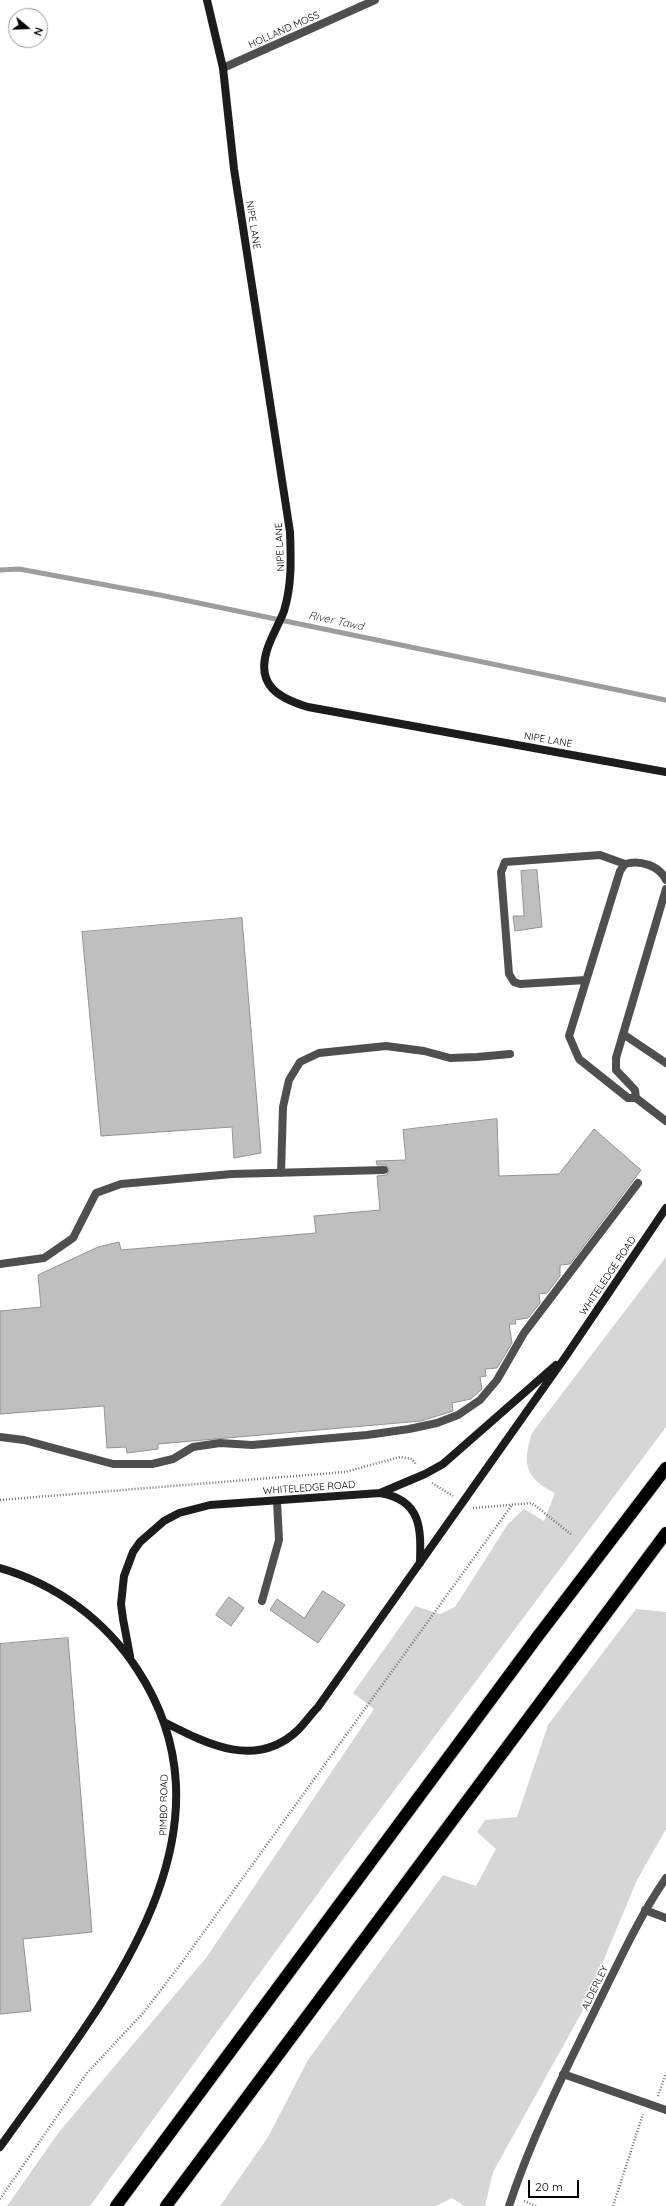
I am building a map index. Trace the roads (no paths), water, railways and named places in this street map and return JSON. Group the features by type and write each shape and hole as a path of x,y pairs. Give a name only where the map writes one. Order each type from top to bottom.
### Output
{"highway":[{"path":"116,2206 533,1642 666,1468"},
{"path":"166,2206 666,1533"}],"street":[{"name":"NIPE LANE","path":"207,0 223,68 234,169 290,532 291,581 284,610 267,649 264,663 264,677 274,690 290,702 308,708 666,772"},
{"name":"HOLLAND MOSS","path":"223,68 375,0"},
{"path":"586,980 520,984 514,982 509,974 501,872 505,862 600,855 625,864 640,863 650,866 659,870 666,880"},
{"path":"625,864 620,871 569,1036 579,1059 628,1098 636,1098 666,1121"},
{"path":"636,1098 635,1090 616,1070 616,1058 666,888"},
{"path":"623,1034 666,1063"},
{"path":"281,1173 283,1107 289,1080 300,1062 319,1053 386,1046 424,1051 450,1058 477,1058 510,1054"},
{"path":"0,1264 44,1258 72,1238 96,1193 121,1184 232,1174 384,1170"},
{"path":"0,1437 24,1440 113,1464 152,1464 173,1459 193,1447 220,1442 252,1446 374,1434 437,1423 458,1415 480,1400 497,1380 524,1333 638,1183"},
{"name":"WHITELEDGE ROAD","path":"164,1722 202,1742 222,1749 251,1751 278,1745 298,1730 318,1706 566,1356 666,1208"},
{"name":"WHITELEDGE ROAD","path":"131,1659 123,1619 122,1589 128,1564 140,1542 158,1525 179,1512 210,1505 380,1493 425,1474 443,1464 566,1356"},
{"path":"380,1493 394,1495 405,1503 418,1521 421,1532 420,1563"},
{"path":"262,1601 279,1540 277,1500"},
{"name":"PIMBO ROAD","path":"0,1568 43,1584 71,1600 95,1620 131,1659 143,1677 164,1722 174,1762 175,1814 170,1856 153,1906 139,1938 103,2000 0,2147"},
{"name":"ALDERLEY","path":"509,2206 524,2162 563,2074 645,1910 666,1878"},
{"path":"645,1910 666,1918"},
{"path":"563,2074 666,2110"}],"waterway":[{"name":"River Tawd","path":"0,570 19,569 160,595 666,700"}]}
